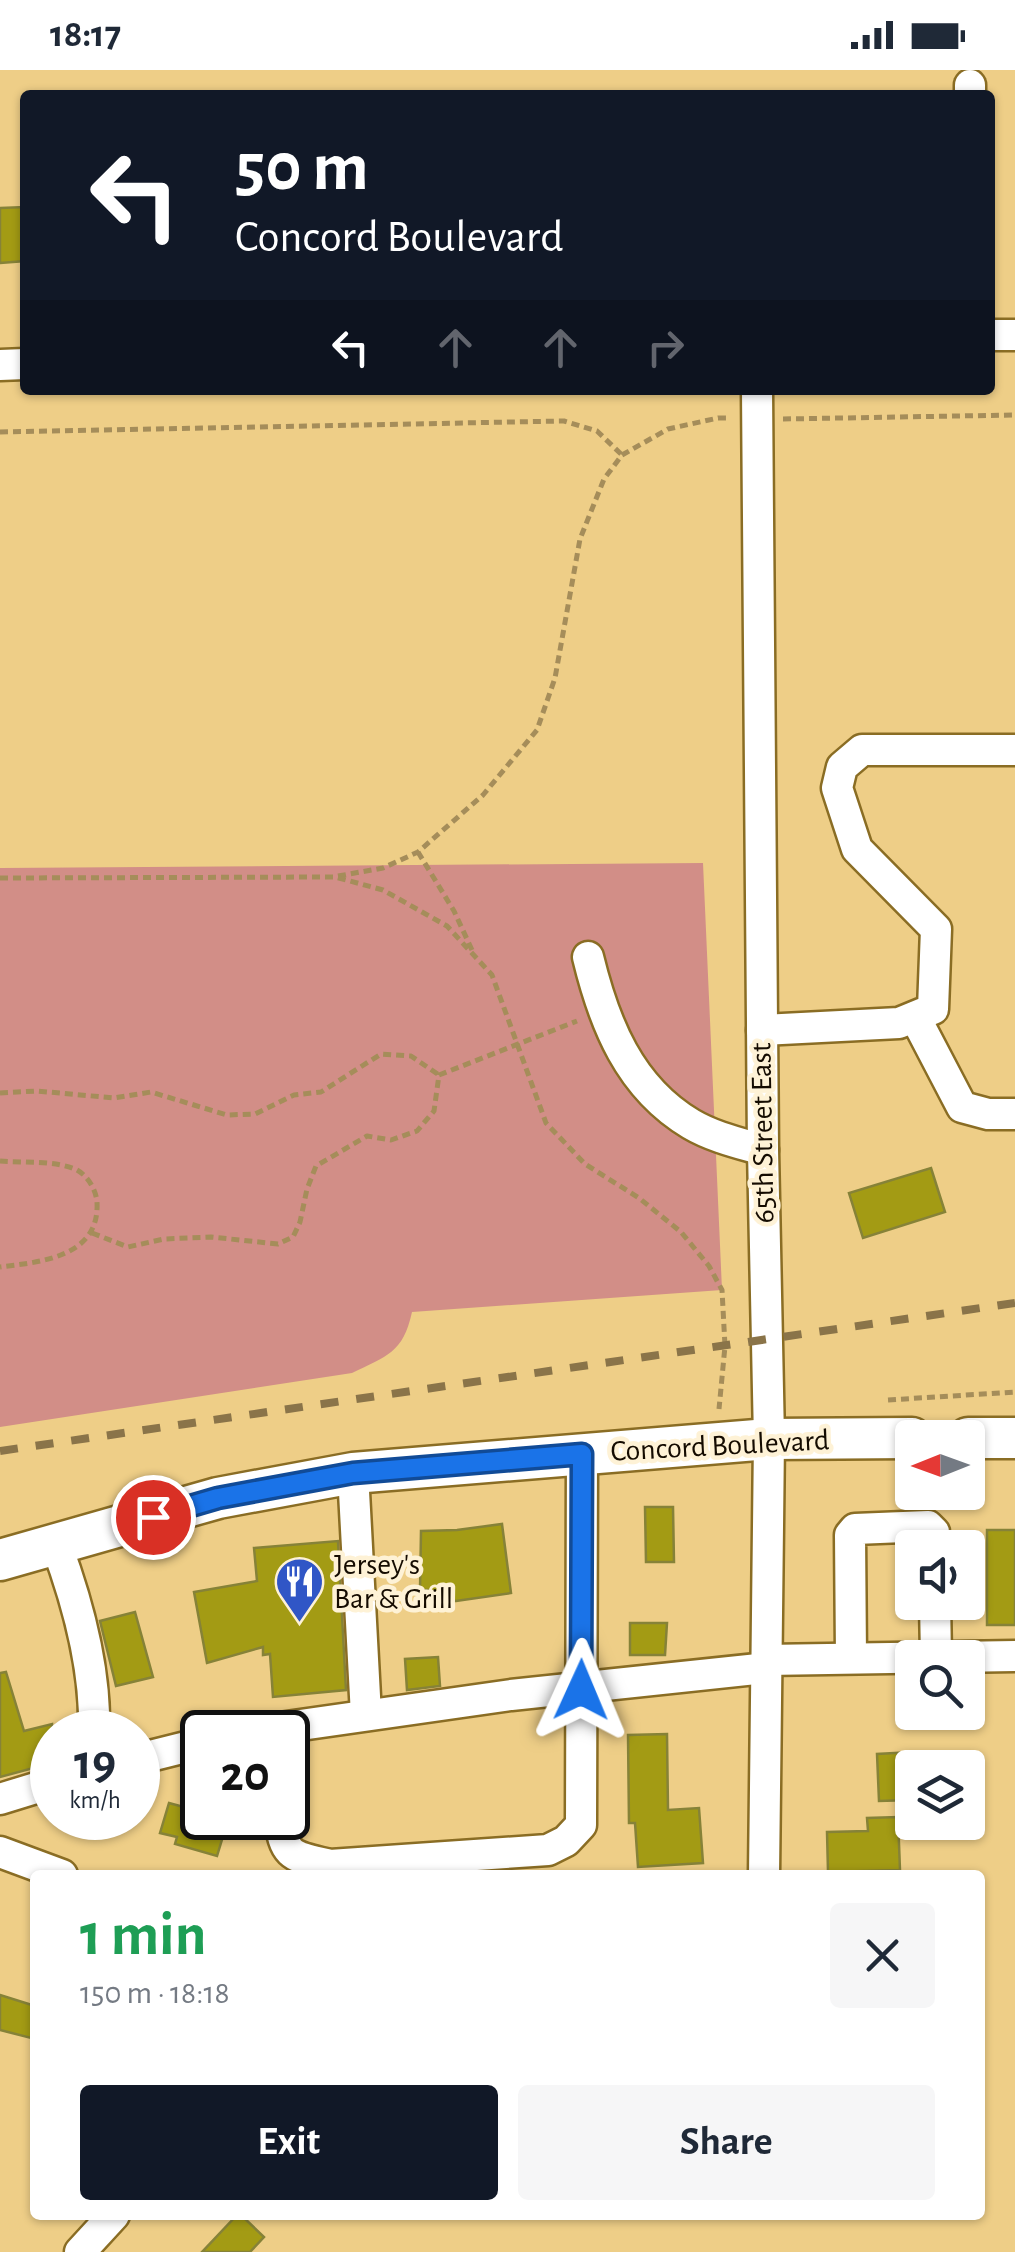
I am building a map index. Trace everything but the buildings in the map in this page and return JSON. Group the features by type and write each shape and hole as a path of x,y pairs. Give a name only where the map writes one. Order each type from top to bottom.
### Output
{"main road":[{"name":"Concord Boulevard","path":"0,1560 218,1498 353,1473 582,1454 768,1424 895,1436"},
{"path":"985,1438 1015,1438"}],"street":[{"name":"65th Street East","path":"757,404 768,1424 764,1870"},
{"path":"762,1030 898,1024 933,1009 936,928 857,848 838,788 842,768 862,750 1015,750"},
{"path":"588,957 612,1036 661,1102 704,1130 763,1150"},
{"path":"915,1017 962,1106 988,1114 1015,1114"},
{"path":"282,1840 288,1851 299,1858 330,1866 548,1850 566,1841 581,1825 582,1454"},
{"path":"353,1473 366,1715"},
{"path":"850,1658 850,1536 855,1528 928,1526 932,1530"},
{"path":"56,1544 83,1637 92,1710"},
{"path":"985,1656 1015,1656"},
{"path":"310,1724 766,1664 895,1657"},
{"path":"0,1800 30,1790"},
{"path":"0,1852 49,1870"},
{"path":"80,2252 109,2220"}],"path":[{"path":"0,878 335,877 382,868 418,852 483,795 537,730 555,678 580,539 604,479 622,455 668,429 757,404 1015,415"},
{"path":"0,432 564,422 597,431 622,455"},
{"path":"418,852 454,911 475,956"},
{"path":"335,877 383,890 447,926 492,975 546,1123 585,1164 639,1198 681,1232 709,1266 722,1290 725,1346 719,1410 768,1424"},
{"path":"439,1076 557,1029"},
{"path":"0,1093 37,1091 114,1098 150,1092 228,1115 255,1114 294,1095 322,1092 381,1054 411,1056 439,1076"},
{"path":"92,1233 128,1247 164,1239 210,1236 278,1244 293,1236 300,1222 316,1166 367,1136 391,1140 417,1130 434,1111 439,1076"},
{"path":"0,1161 54,1164 80,1171 95,1189 98,1205 92,1233 70,1252 0,1267"},
{"path":"882,1401 1015,1392"}],"shaded area":[{"path":"703,863 722,1290 412,1312 404,1336 392,1352 352,1373 0,1427 0,868"}],"railway":[{"path":"0,1451 1015,1303"}],"place":[{"name":"Jersey's Bar & Grill","path":"299,1624"}],"route":[{"path":"153,1517 218,1498 353,1473 582,1454 581,1690"}]}
